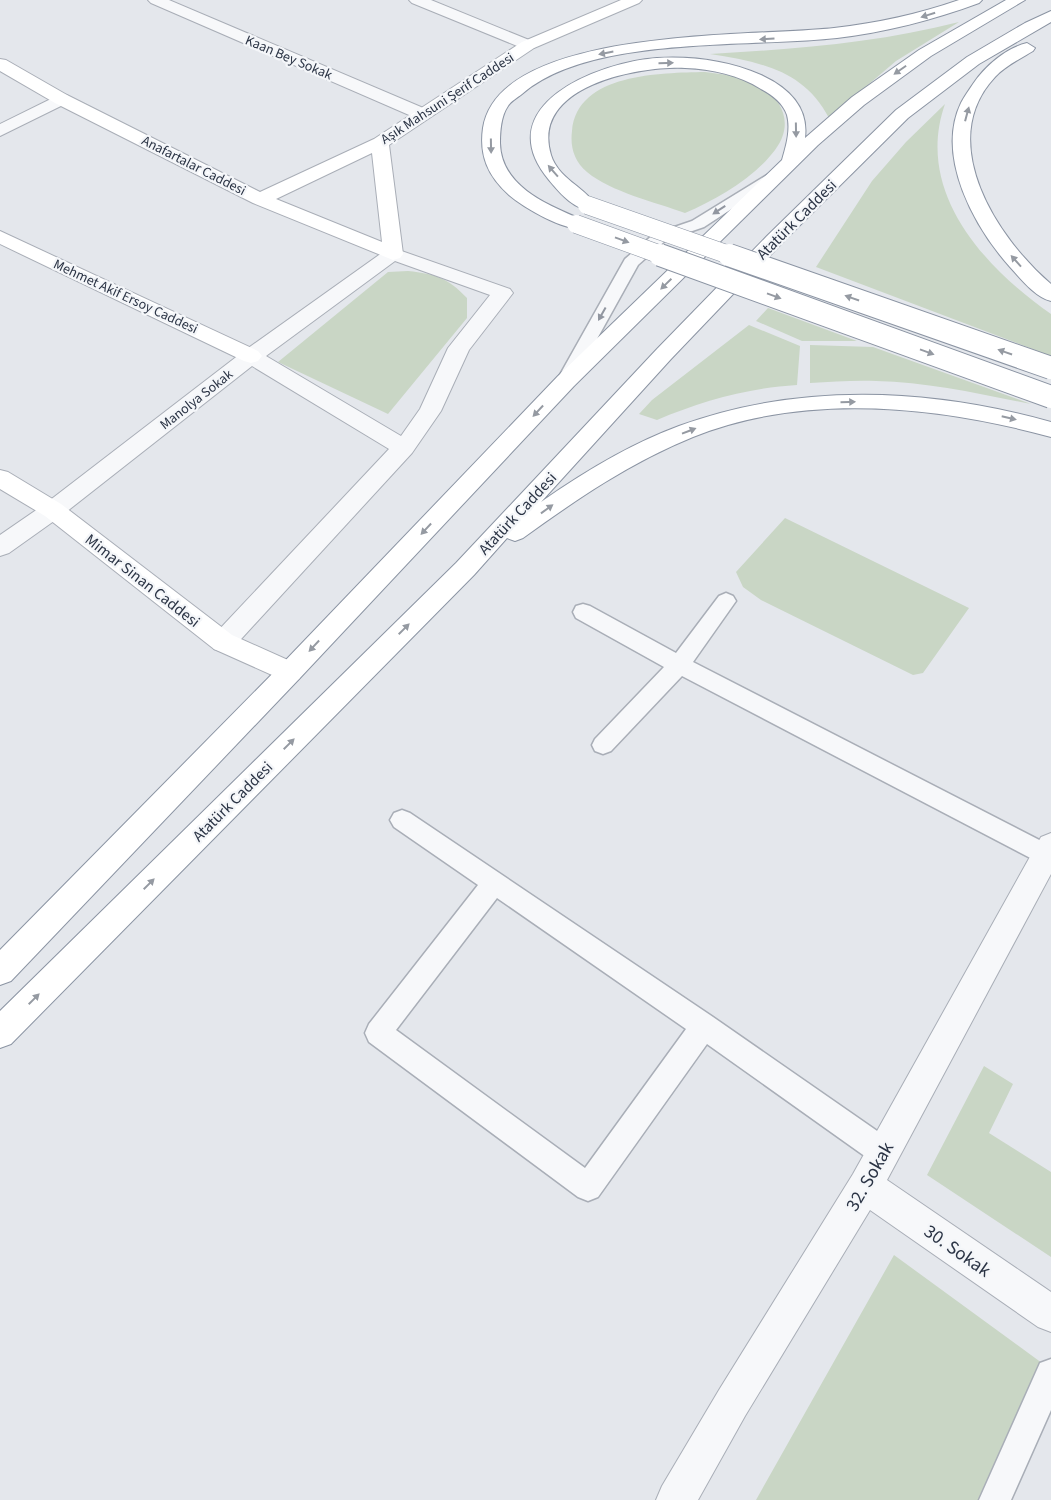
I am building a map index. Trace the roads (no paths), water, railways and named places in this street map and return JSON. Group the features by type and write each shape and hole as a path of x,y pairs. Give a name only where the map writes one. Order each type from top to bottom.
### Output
{"main road":[{"name":"Aşık Mahsuni Şerif Caddesi","path":"260,199 380,143 528,45 634,0"},
{"path":"974,0 888,26 815,35 652,46 590,57 538,75 512,91 496,113 490,146 492,161 508,184 536,206 576,224 1051,397"},
{"path":"0,971 290,672 566,381 812,141 858,101 925,53 1017,0"},
{"name":"Atatürk Caddesi","path":"0,1033 465,569 678,340 774,240 902,114 923,95 964,65 996,45 1051,16"},
{"path":"1051,33 999,65 987,75 969,105 962,137 967,174 975,199 987,224 1009,254 1051,295"},
{"path":"789,165 796,143 796,117 788,100 766,84 744,73 715,66 674,63 639,65 608,73 565,94 546,112 541,124 539,145 542,157 562,185 587,205 1051,368"},
{"name":"Anafartalar Caddesi","path":"0,64 61,99 260,199 393,254"},
{"path":"380,143 393,254"},
{"name":"Mehmet Akif Ersoy Caddesi","path":"0,236 251,356"},
{"path":"465,569 560,499 605,472 686,431 748,413 831,403 888,403 989,413 1051,430"},
{"name":"Mimar Sinan Caddesi","path":"0,478 53,510 224,642 290,672"}],"street":[{"name":"Kaan Bey Sokak","path":"156,0 422,114"},
{"path":"417,0 528,45"},
{"path":"0,131 61,99"},
{"path":"224,642 404,448 430,411 459,348 503,293 393,254"},
{"name":"Manolya Sokak","path":"0,548 53,510 251,356 393,254"},
{"path":"251,356 404,448"},
{"name":"32. Sokak","path":"676,1500 732,1403 865,1186 1049,851"},
{"name":"30. Sokak","path":"865,1186 1051,1314"}],"lane":[{"path":"566,381 631,262 660,237 698,224 789,165"},
{"path":"603,745 679,665 726,600"},
{"path":"584,612 679,665 1049,851"},
{"path":"402,820 493,884 704,1026 883,1152"},
{"path":"493,884 378,1033 588,1187 704,1026"},
{"path":"995,1500 1051,1374"}]}
